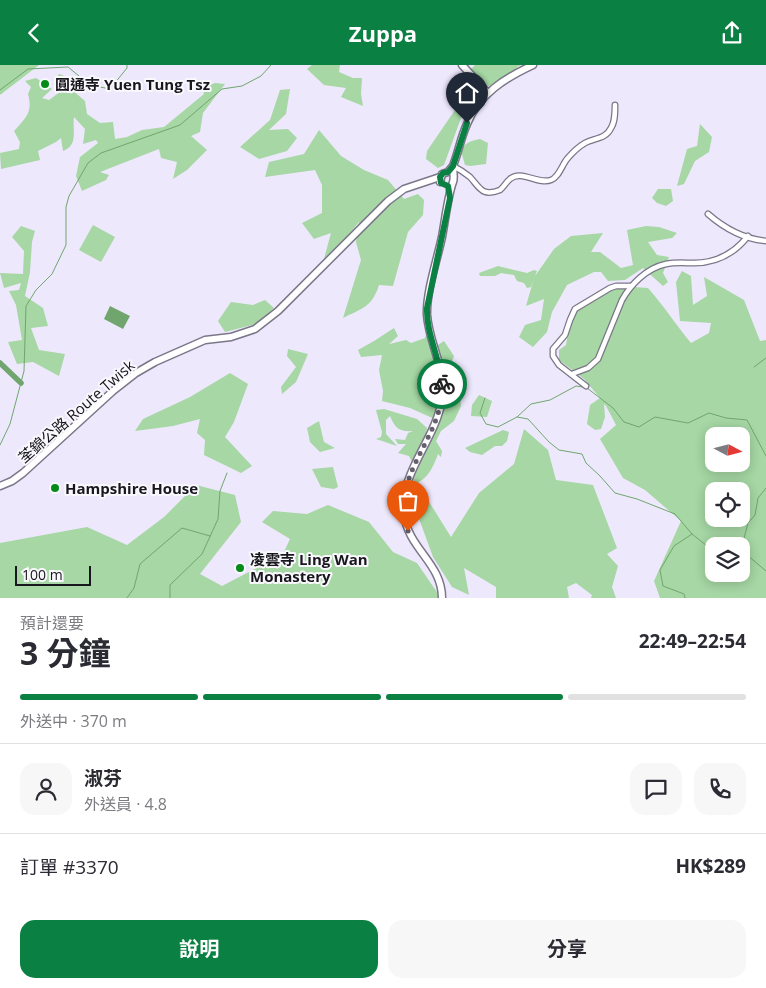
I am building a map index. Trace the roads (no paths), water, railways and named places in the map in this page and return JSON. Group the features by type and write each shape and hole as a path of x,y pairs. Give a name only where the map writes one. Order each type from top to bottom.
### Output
{"main road":[{"path":"462,65 488,93"},
{"path":"442,598 442,587 438,576 416,547 408,531 404,502 408,478 436,420 442,401 441,375 427,312 450,194 450,185 454,180 451,171 467,123 477,105 488,93 507,78 533,65"},
{"path":"450,185 443,185 440,179 443,173 451,171"},
{"name":"荃錦公路 Route Twisk","path":"0,486 12,481 23,473 113,391 136,373 205,340 241,334 259,327 388,201 404,189 440,179"}],"street":[{"path":"451,171 468,175 479,189 484,192 500,190 514,176 523,176 538,181 551,180 556,176 571,154 586,143 608,133 613,124 615,105"},
{"path":"708,214 724,227 748,237 766,241"},
{"path":"572,374 588,368 598,359 622,300 631,286 646,273 664,264 712,262 736,249 748,237"},
{"path":"586,386 559,365 553,356 553,349 565,335 575,309 616,286 631,286"}],"waterway":[{"path":"0,90 28,69 68,67 90,85 110,89 127,68 127,65"},
{"path":"0,445 10,424 24,371 26,306 36,290 52,274 66,245 66,207 69,196 88,163 101,153 180,125 222,89 242,86 261,76 271,65"},
{"path":"754,367 766,358"},
{"path":"0,363 21,383"},
{"path":"485,398 480,413 486,424 498,427 517,417 531,404 550,400 576,386 583,387"},
{"path":"587,388 613,408 624,422 639,427 655,417 688,423 709,413 726,418 747,420 766,456"},
{"path":"517,417 528,419 559,450 582,454 586,463 615,493 637,499 675,514 692,534 705,544"},
{"path":"170,598 170,585 202,554 218,519 220,491 227,473"},
{"path":"766,488 758,498 755,515 748,523 743,542 747,555 766,571"},
{"path":"127,598 134,588 140,564 182,528 210,536"},
{"path":"685,598 684,594 663,586 660,570 674,546 692,534"}],"place":[{"name":"圓通寺 Yuen Tung Tsz","path":"45,84"},
{"name":"Hampshire House","path":"55,488"},
{"name":"凌雲寺 Ling Wan Monastery","path":"240,568"}]}
